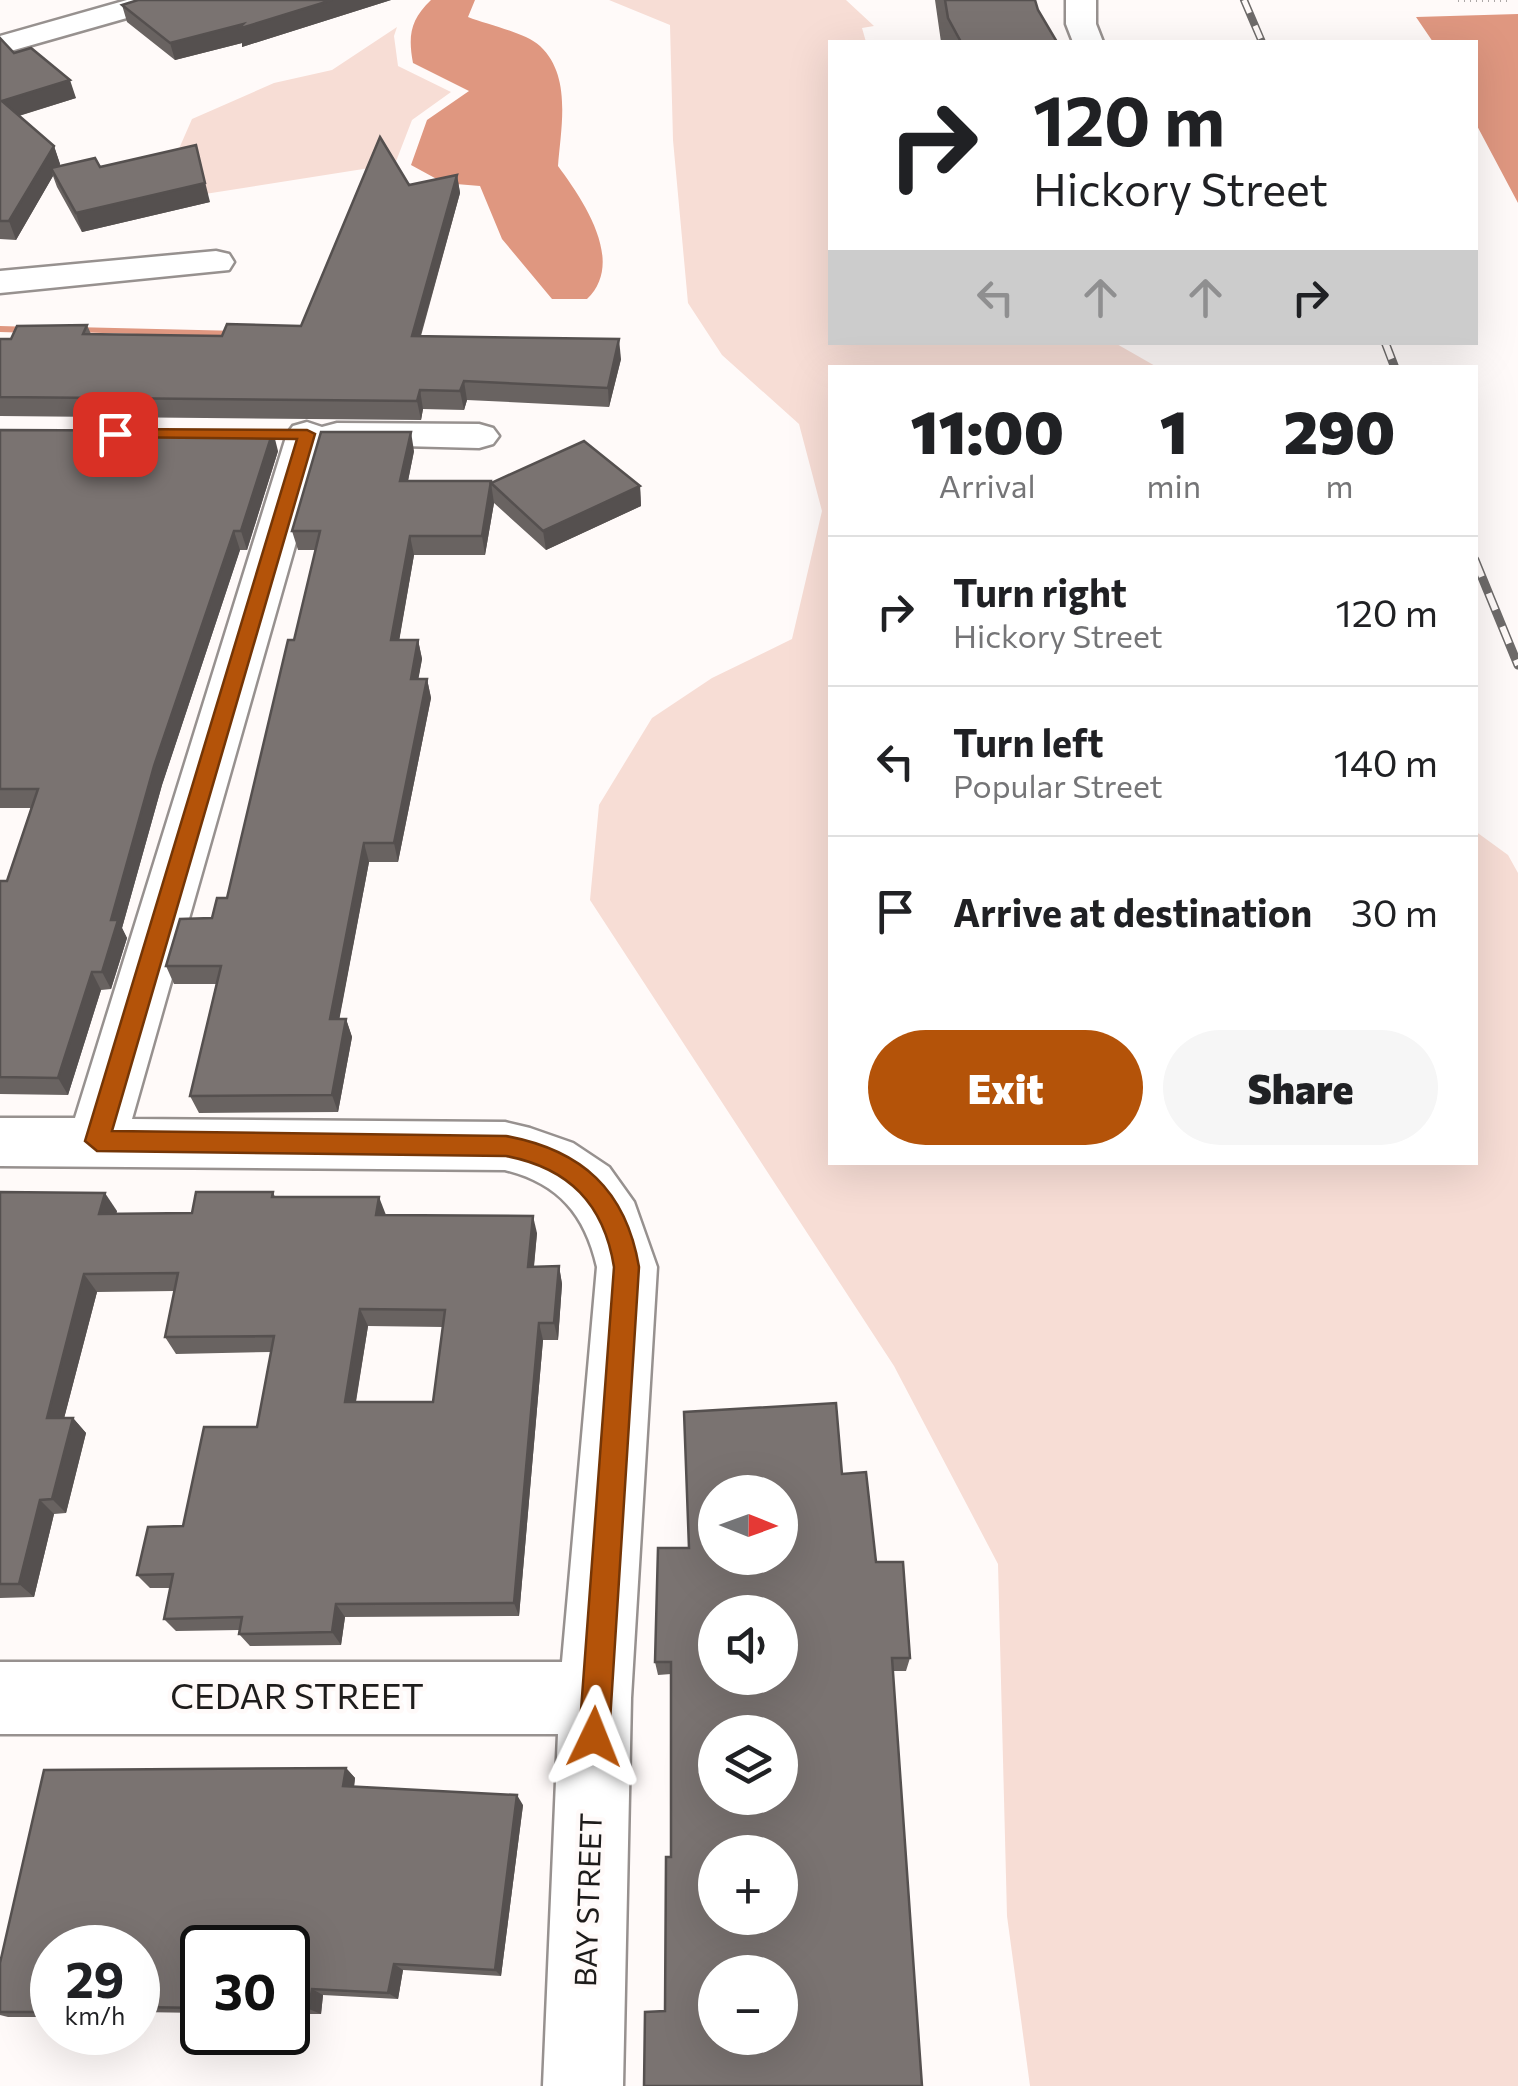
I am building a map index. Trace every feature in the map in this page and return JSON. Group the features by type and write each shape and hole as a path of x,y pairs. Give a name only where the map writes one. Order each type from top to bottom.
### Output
{"street":[{"path":"0,45 47,18 159,0"},
{"path":"1081,0 1080,24 1087,40"},
{"path":"0,282 216,262"},
{"path":"97,1141 288,434 479,436"},
{"name":"BAY STREET","path":"0,1142 506,1146 535,1152 561,1164 607,1204 620,1230 626,1267 595,1698 583,2086"},
{"name":"CEDAR STREET","path":"0,1698 595,1698"}],"path":[{"path":"1458,0 1507,0"}],"shaded area":[{"path":"431,0 475,0 468,17 525,37 550,58 561,87 558,166 588,213 602,250 598,284 587,299 552,299 502,239 480,186 444,183 411,165 427,120 469,91 413,63 412,29"},
{"path":"609,0 846,0 874,26 862,28 865,40 828,40 828,345 1118,345 1154,365 828,365 828,1165 1478,1165 1478,833 1508,855 1518,873 1518,2086 1030,2086 1007,1916 998,1564 894,1366 590,900 599,805 652,718 712,678 792,639 822,511 799,424 722,355 688,303 673,140 670,25"},
{"path":"1518,14 1518,203 1478,128 1478,40 1432,40 1416,17"},
{"path":"397,27 394,36 398,66 451,92 412,120 395,164 205,194 171,167 192,119 274,83 332,70"}],"building":[{"path":"138,0 332,0 238,29 243,24 170,43 122,5"},
{"path":"945,0 1035,0 1056,40 960,40 948,18"},
{"path":"0,38 14,53 31,48 70,80 2,101 54,146 9,221 0,221"},
{"path":"380,137 409,185 457,175 412,336 619,339 608,388 464,381 460,391 420,390 417,401 0,397 0,339 11,339 17,326 87,325 83,334 222,336 227,324 301,326"},
{"path":"196,145 205,183 76,213 51,168 95,158 100,167"},
{"path":"0,430 273,431 241,531 234,531 154,766 111,920 118,920 102,972 92,972 58,1078 0,1077 0,881 7,881 38,789 0,789"},
{"path":"321,432 411,432 400,481 491,481 482,536 410,536 391,640 418,640 411,679 427,679 394,843 364,843 330,1019 346,1019 332,1095 190,1096 221,966 166,966 180,919 212,918 217,898 227,898 288,640 294,640 320,531 292,531"},
{"path":"584,441 640,486 543,531 491,483"},
{"path":"0,1192 105,1193 99,1214 192,1213 196,1192 273,1192 272,1197 379,1197 376,1215 533,1216 528,1267 559,1266 554,1323 539,1323 514,1603 336,1604 332,1632 239,1634 242,1617 164,1619 173,1574 137,1575 148,1527 183,1526 204,1427 257,1427 274,1336 165,1337 178,1273 84,1274 47,1418 73,1418 52,1499 40,1500 19,1584 0,1584","holes":["360,1309 445,1310 433,1402 345,1402"]},
{"path":"836,1403 842,1474 866,1472 876,1562 903,1562 910,1658 892,1658 922,2086 644,2086 645,2012 665,2011 666,1857 671,1857 671,1662 655,1662 658,1548 689,1548 684,1412"},
{"path":"346,1768 343,1786 517,1795 495,1970 394,1964 388,1993 312,1989 310,2002 310,1925 180,1925 180,2008 160,2007 160,1925 30,1925 30,2012 0,2012 0,1963 44,1770"}],"waterway":[{"path":"0,329 35,330"},
{"path":"73,330 240,334"}],"railway":[{"path":"1244,0 1261,40"},
{"path":"1386,345 1394,365"},
{"path":"1478,567 1518,665"}],"route":[{"path":"115,434 307,434 97,1141 506,1146 535,1152 561,1164 607,1204 620,1230 626,1267 594,1737"}]}
